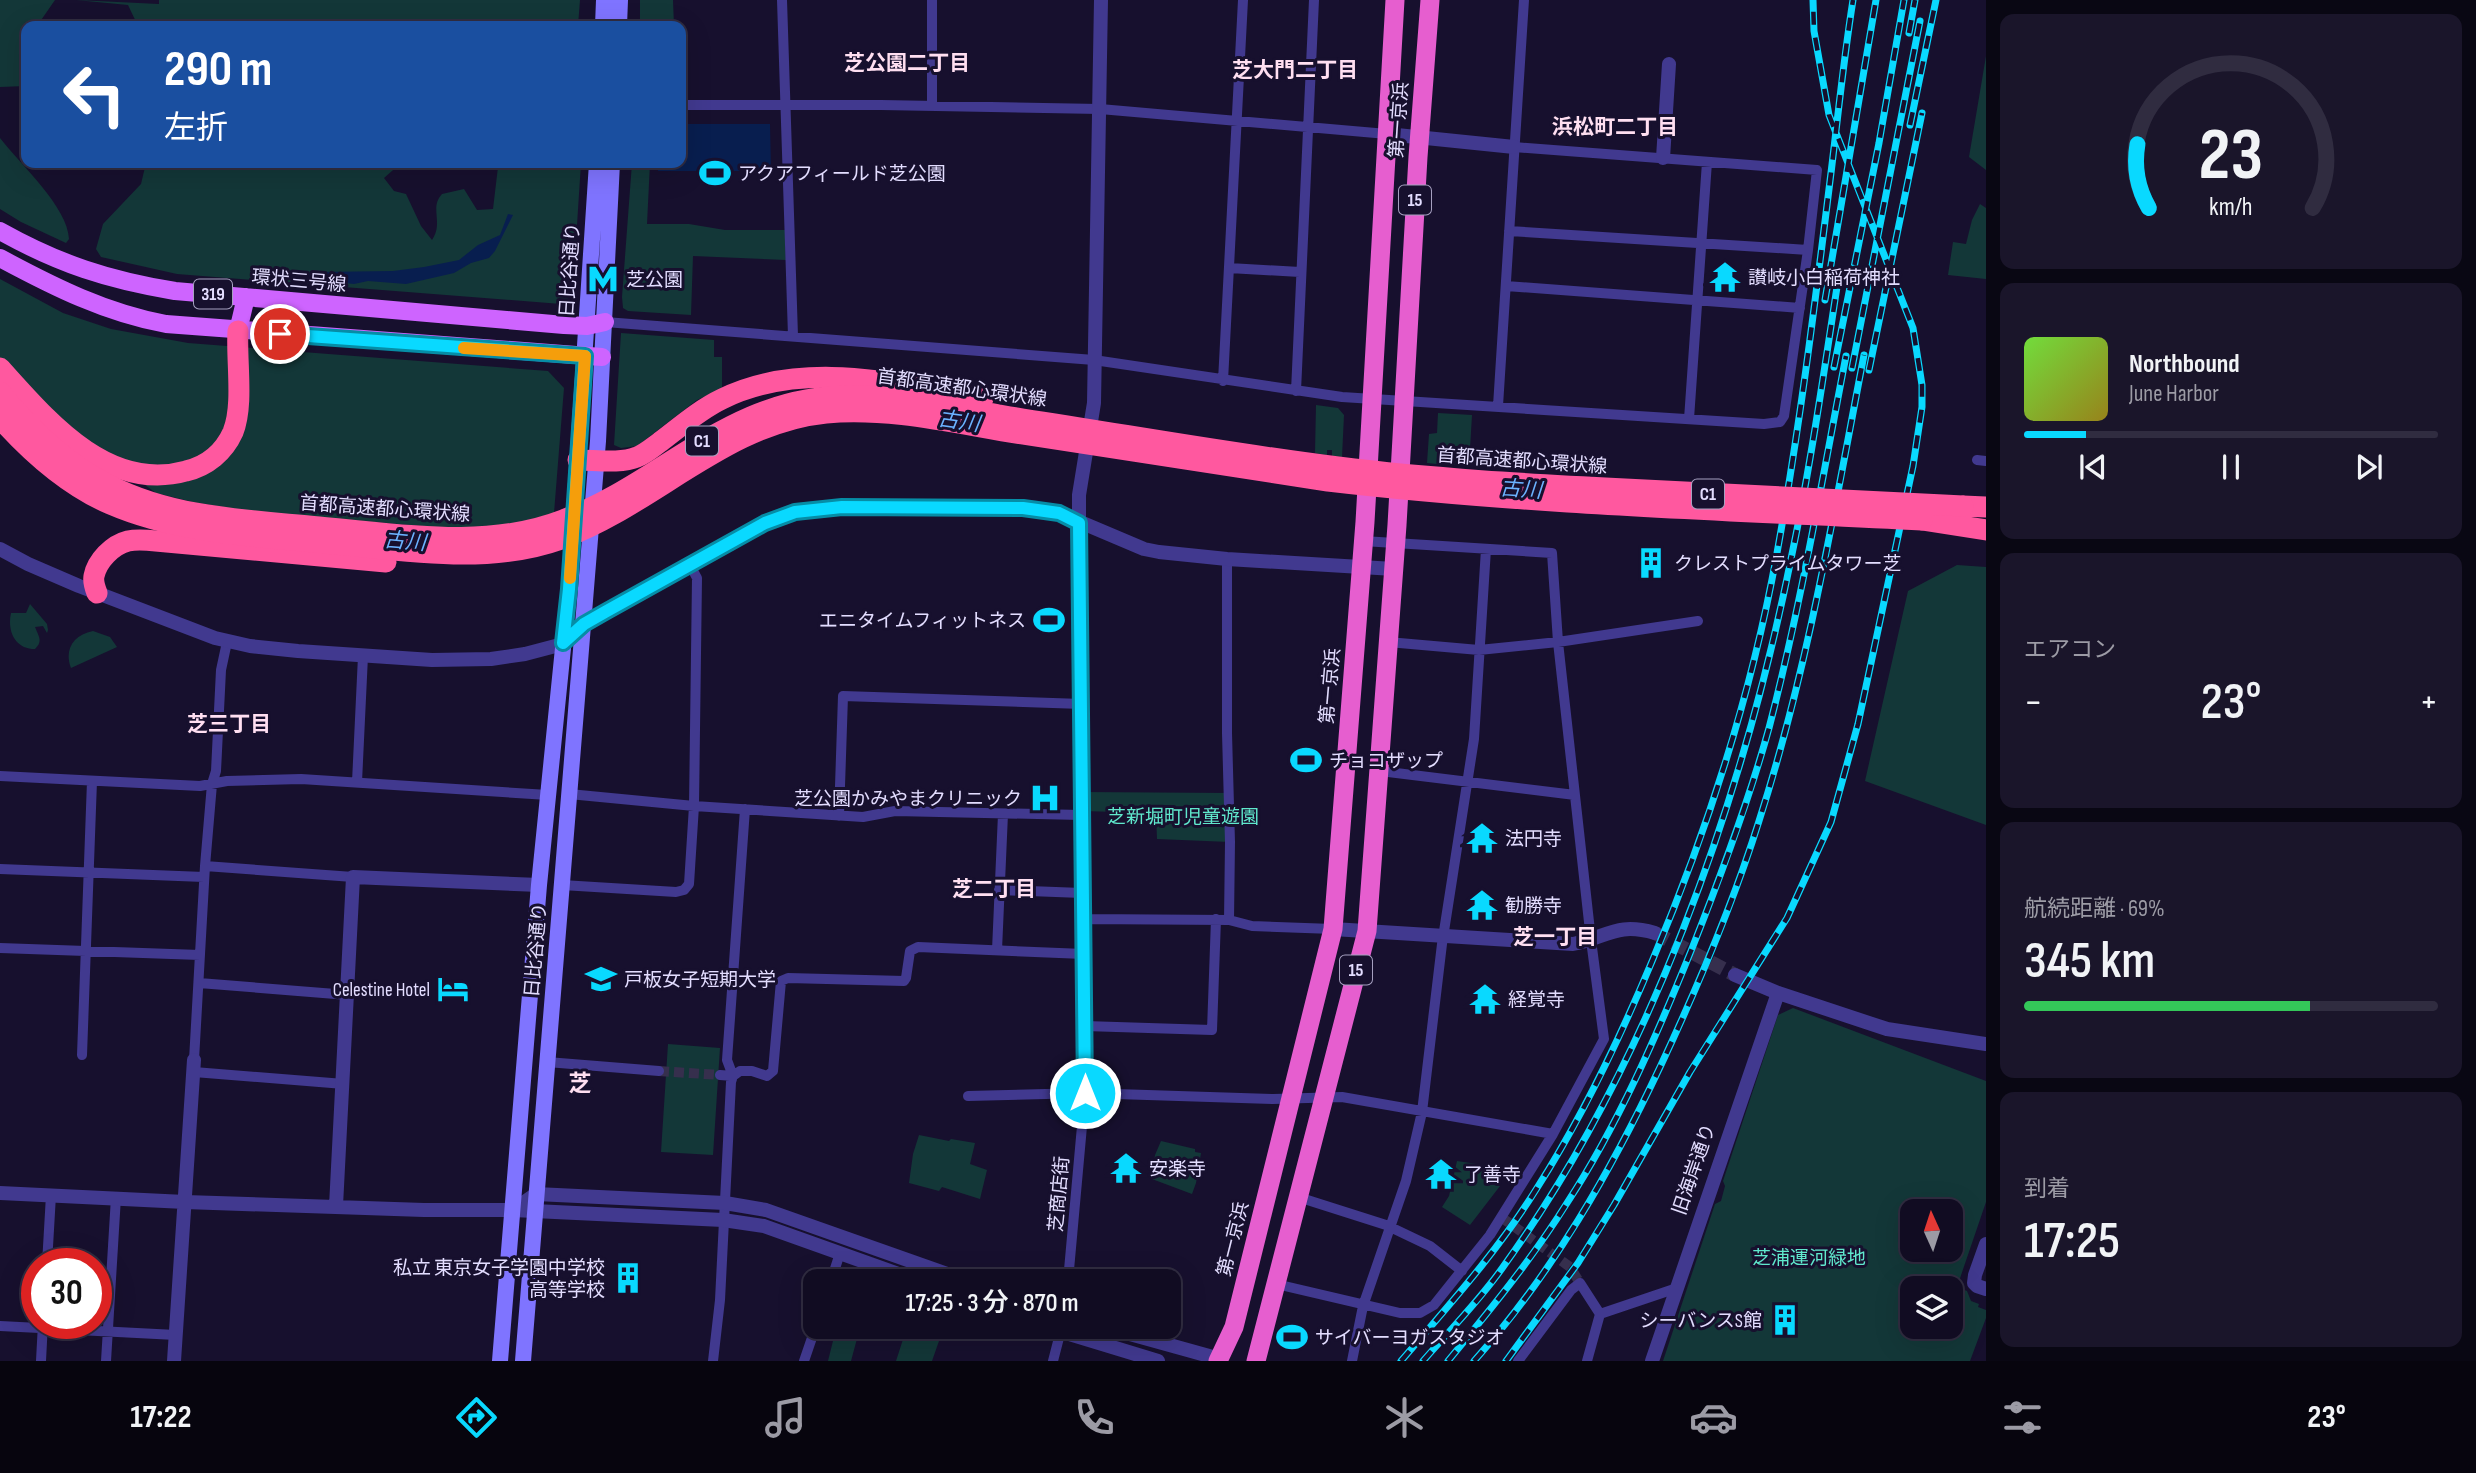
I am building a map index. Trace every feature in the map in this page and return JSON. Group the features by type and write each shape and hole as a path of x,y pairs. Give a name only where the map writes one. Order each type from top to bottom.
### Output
{"highway":[{"name":"第一京浜","path":"1223,1360 1234,1327 1333,929 1373,399 1395,0"},
{"name":"第一京浜","path":"1256,1361 1367,931 1396,543 1419,137 1430,0"},
{"path":"0,368 34,405 78,445 113,466 149,475 183,472 209,462 220,453 233,431 238,405 238,331"},
{"name":"C1","path":"591,454 604,453 619,460 641,456 705,409 741,391 762,385 833,378 897,382 1019,406 1164,441"},
{"name":"首都高速都心環状線","path":"0,393 25,422 68,459 109,485 147,500 203,514 239,519 425,537 488,537 556,523 616,496 741,419 805,399 851,396 900,400 1333,466 1440,478 1986,506"},
{"name":"首都高速都心環状線","path":"0,418 35,454 92,495 135,513 200,529 425,553 489,553 541,545 620,512 749,434 787,420 851,412 922,419 1386,488 1986,523"},
{"path":"92,580 109,551 118,544 141,540 425,565 486,563 515,559 553,548 576,539 620,512"},
{"name":"首都高速都心環状線","path":"1922,520 1986,530"}],"main road":[{"path":"603,21 604,0"},
{"path":"619,21 620,0"},
{"name":"日比谷通り","path":"523,1361 594,498 591,454 594,357 587,326 597,168"},
{"name":"日比谷通り","path":"499,1361 575,506 591,454 594,357 605,322 612,168"},
{"name":"環状三号線","path":"0,231 73,267 162,289 587,326 605,322"},
{"name":"319","path":"0,258 61,291 102,308 137,319 166,324 594,357"},
{"path":"238,331 246,297"}],"street":[{"path":"782,0 793,336"},
{"path":"932,0 932,106"},
{"path":"1079,523 1079,495 1094,403 1101,0"},
{"path":"1223,381 1243,0"},
{"path":"1296,391 1314,0"},
{"path":"1498,405 1524,0"},
{"path":"1662,158 1669,64"},
{"path":"605,322 1094,360 1223,381 1373,399 1498,405 1772,425 1780,422 1784,416 1817,170 1514,147 1100,109 686,105"},
{"path":"1689,419 1707,162"},
{"path":"1509,231 1808,250"},
{"path":"1229,268 1300,272"},
{"path":"1506,286 1800,308"},
{"path":"0,548 28,564 92,580 227,642 298,652 432,660 491,659 525,654 563,643 584,624 765,523 795,512 842,507 1023,508 1059,513 1144,549 1227,559 1394,569"},
{"name":"芝商店街","path":"1069,1269 1085,1093 1079,523"},
{"path":"1276,1284 1400,1313 1420,1313 1434,1305 1490,1235 1553,1135 1604,1039 1558,642 1552,553 1363,541"},
{"path":"1352,1361 1363,1306 1406,1181 1422,1112 1474,738 1486,549"},
{"path":"1227,559 1229,919"},
{"path":"562,885 684,890 689,884 694,806 697,578 690,565"},
{"path":"1388,642 1479,650 1558,642 1698,621"},
{"path":"174,1361 204,872 212,784 216,771 221,670 227,642"},
{"path":"357,782 363,656"},
{"path":"839,816 843,696 1082,704"},
{"path":"1380,771 1575,795"},
{"path":"0,776 200,786 227,781 302,779 548,795"},
{"path":"82,1055 92,781"},
{"path":"569,794 839,816 863,817 895,811 1081,816"},
{"path":"716,1360 733,1076 727,1060 745,809"},
{"path":"997,950 1003,814"},
{"path":"0,869 89,873 204,872 540,885"},
{"path":"337,1206 353,877"},
{"path":"999,890 1082,893"},
{"path":"1083,919 1229,919 1252,926 1573,944 1618,929 1632,928 1655,933"},
{"path":"1085,1027 1212,1030 1216,919"},
{"path":"0,947 200,954"},
{"path":"720,1075 733,1076 740,1070 768,1076 773,1071 780,984 784,979 900,981 906,978 908,956 913,948 1084,954"},
{"path":"1735,975 1778,993 1887,1029 1986,1044"},
{"path":"198,983 348,995"},
{"name":"旧海岸通り","path":"1652,1361 1778,993"},
{"path":"547,1062 659,1071"},
{"path":"194,1066 344,1084"},
{"path":"968,1096 1085,1093 1342,1097 1553,1135"},
{"path":"0,1193 424,1210 513,1210 723,1220 764,1226 885,1269"},
{"path":"513,1210 536,1194 724,1203 766,1210 933,1269"},
{"path":"48,1248 51,1195"},
{"path":"112,1264 116,1197"},
{"path":"1298,1197 1391,1228 1430,1246 1462,1271"},
{"path":"1986,1244 1974,1279 1977,1286 1986,1289"},
{"path":"835,1269 841,1253"},
{"path":"1518,1361 1571,1290 1580,1283 1600,1314 1587,1361"},
{"path":"1600,1314 1677,1288"},
{"path":"0,1326 21,1326"},
{"path":"112,1331 176,1335"},
{"path":"41,1361 42,1339"},
{"path":"106,1361 107,1339"},
{"path":"804,1361 812,1339"},
{"path":"1053,1361 1059,1339"},
{"path":"1089,1339 1158,1361"},
{"path":"1148,1339 1223,1360"}],"green space":[{"path":"0,0 55,0 40,21 21,21 21,86 0,87"},
{"path":"76,0 159,4 159,0 580,0 578,21 136,21 128,5"},
{"path":"640,0 673,0 674,21 640,21"},
{"path":"1986,56 1986,170 1969,157"},
{"path":"0,138 21,162 21,168 26,168 61,213 69,239 66,243 0,209"},
{"path":"145,168 395,168 384,178 394,191 406,194 421,226 432,240 437,227 438,199 442,194 464,189 477,210 493,209 498,168 581,168 575,256 565,282 571,296 561,304 177,274 101,257 96,249 103,224 141,184"},
{"name":"芝公園","path":"632,168 650,168 647,224 689,224 725,230 785,230 786,260 693,256 691,315 628,311 623,308"},
{"path":"1980,204 1986,208 1986,279 1948,275 1953,242 1966,244 1972,220"},
{"path":"0,279 63,313 111,329 188,343 548,371 564,388 554,513 517,523 480,527 434,527 253,512 156,493 133,481 61,422 0,357"},
{"path":"621,333 714,340 714,357 722,357 722,389 697,400 637,446 621,448 614,445"},
{"path":"1316,405 1338,408 1344,415 1342,457 1332,456 1332,450 1327,450 1327,455 1315,453"},
{"path":"1438,413 1472,415 1469,466 1443,464 1443,459 1438,458 1437,464 1427,463 1429,434 1437,433"},
{"path":"1957,565 1986,567 1986,825 1865,781 1908,591"},
{"path":"30,604 47,624 48,630 47,633 43,626 35,627 40,641 35,649 22,646 14,638 10,626 11,613 26,613"},
{"path":"93,631 110,637 117,647 71,668 69,655 72,644 80,636"},
{"name":"芝新堀町児童遊園","path":"1081,792 1229,793 1230,842 1157,839 1156,813 1081,811"},
{"name":"芝浦運河緑地","path":"1793,1008 1986,1081 1986,1202 1961,1276 1900,1276 1900,1339 1963,1339 1963,1289 1967,1291 1971,1301 1986,1310 1986,1318 1970,1361 1663,1361 1715,1204 1721,1201 1725,1186 1723,1181 1778,1015"},
{"path":"668,1044 720,1048 713,1155 661,1152"},
{"path":"919,1135 975,1143 970,1164 987,1170 980,1199 942,1187 939,1191 909,1183"},
{"path":"1161,1141 1195,1149 1195,1152 1201,1153 1192,1194 1152,1179 1155,1155"},
{"path":"1457,1161 1484,1165 1483,1171 1489,1176 1489,1181 1500,1186 1470,1225 1442,1207 1449,1196"},
{"path":"857,1339 851,1361 828,1361 833,1341 830,1340"},
{"path":"903,1339 939,1341 932,1361 896,1361"}],"water":[{"path":"686,124 770,124 771,171 658,171 658,168 686,168"},
{"path":"508,214 513,215 489,258 471,263 454,273 406,284 368,281 354,284 300,278 299,274 393,271 459,260 478,245 500,235"}],"tunnel":[{"path":"1655,933 1735,975"},
{"path":"659,1071 720,1075"},
{"path":"1501,1217 1570,1267 1580,1283"}],"railway":[{"path":"1506,1361 1578,1263 1690,1072 1787,918 1831,822 1858,724 1913,466 1922,407 1922,385 1913,328 1829,115 1814,31 1813,0"},
{"path":"1401,1361 1506,1234 1570,1133 1640,989 1710,810 1755,657 1777,553 1806,371 1853,0"},
{"path":"1825,300 1876,0"},
{"path":"1834,367 1879,143 1904,0"},
{"path":"1909,33 1915,0"},
{"path":"1910,125 1936,0"},
{"path":"1852,368 1920,21"},
{"path":"1869,370 1922,113"},
{"path":"1423,1361 1494,1279 1555,1189 1603,1105 1645,1018 1683,928 1717,837 1771,651 1804,491 1837,287"},
{"path":"1474,1361 1530,1293 1601,1182 1661,1065 1726,914 1759,821 1792,706 1819,590 1864,355"},
{"path":"1448,1361 1525,1264 1586,1173 1635,1080 1691,951 1752,785 1781,682 1846,356"}],"slow traffic":[{"path":"464,348 585,356 570,578"}],"place":[{"name":"アクアフィールド芝公園","path":"715,173"},
{"name":"讃岐小白稲荷神社","path":"1725,277"},
{"name":"芝公園","path":"603,279"},
{"name":"クレストプライムタワー芝","path":"1651,563"},
{"name":"エニタイムフィットネス","path":"1049,620"},
{"name":"チョコザップ","path":"1306,760"},
{"name":"芝公園かみやまクリニック","path":"1045,798"},
{"name":"法円寺","path":"1482,838"},
{"name":"勧勝寺","path":"1482,905"},
{"name":"戸板女子短期大学","path":"601,979"},
{"name":"Celestine Hotel","path":"453,989"},
{"name":"経覚寺","path":"1485,999"},
{"name":"安楽寺","path":"1126,1168"},
{"name":"了善寺","path":"1441,1174"},
{"name":"私立 東京女子学園中学校 高等学校","path":"628,1278"},
{"name":"シーバンスS館","path":"1785,1320"},
{"name":"サイバーヨガスタジオ","path":"1292,1337"}],"district":[{"name":"芝公園二丁目","path":"907,63"},
{"name":"芝大門二丁目","path":"1295,70"},
{"name":"浜松町二丁目","path":"1615,127"},
{"name":"芝三丁目","path":"229,724"},
{"name":"芝二丁目","path":"994,889"},
{"name":"芝一丁目","path":"1555,937"},
{"name":"芝","path":"580,1083"}],"route":[{"path":"280,334 585,356 563,643 584,624 605,612 765,523 795,512 842,507 1023,508 1059,513 1079,523 1085,1093"}],"water label":[{"name":"古川","path":"959,421"},
{"name":"古川","path":"1521,489"},
{"name":"古川","path":"405,541"}]}
